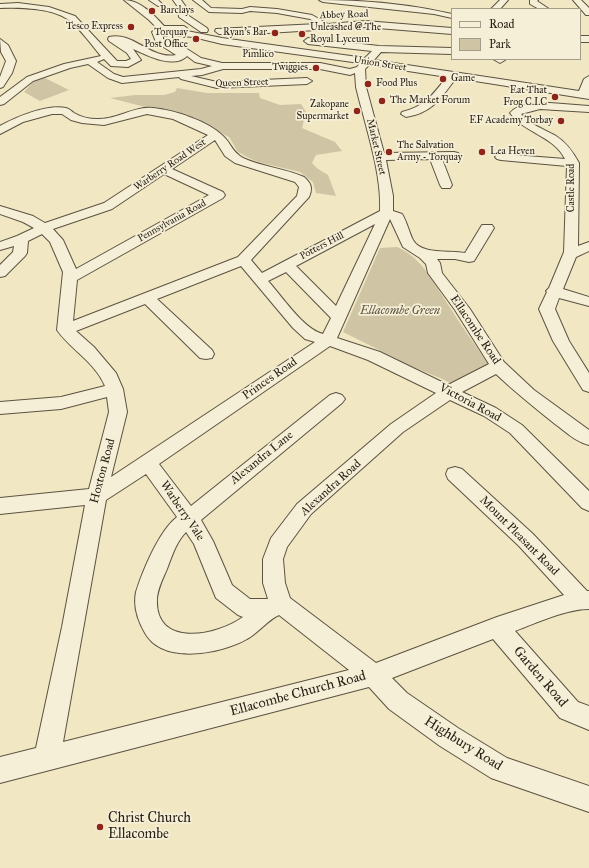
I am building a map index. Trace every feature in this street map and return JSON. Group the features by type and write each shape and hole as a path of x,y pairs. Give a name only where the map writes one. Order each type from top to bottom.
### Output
{"street":[{"path":"0,6 18,5 49,9 72,18 112,63 131,64 136,60 130,51 112,39 115,38 165,59 174,59 182,56 178,51 159,40 164,32 147,14 128,0"},
{"path":"177,0 182,7 182,16 205,31"},
{"path":"197,0 210,10 242,11 250,9 277,11 312,17 327,26"},
{"path":"244,0 244,4 250,9"},
{"path":"496,8 504,0"},
{"path":"534,0 533,2 543,8"},
{"path":"577,0 589,14"},
{"path":"259,1 292,5"},
{"path":"120,3 138,13 147,14"},
{"path":"321,5 434,12 451,16"},
{"name":"Abbey Road","path":"164,32 177,28 205,31 251,31 327,26 382,25 451,31"},
{"name":"Union Street","path":"164,32 193,34 222,41 289,43 363,65 585,96"},
{"name":"Pimlico","path":"164,32 170,42 198,60 222,66 320,66 350,72 363,65"},
{"path":"0,42 5,47 7,57 11,61 11,66 4,71 0,85"},
{"path":"289,43 379,50 451,51"},
{"path":"363,65 379,50"},
{"path":"0,102 30,79 67,66 107,57"},
{"path":"90,61 111,76 122,80 202,72 222,66"},
{"name":"Market Street","path":"363,65 360,81 387,196 386,213"},
{"path":"350,72 360,81"},
{"name":"Queen Street","path":"178,75 217,85 307,82"},
{"path":"406,114 414,113 428,107 451,78"},
{"path":"585,96 589,79"},
{"name":"Castle Road","path":"589,109 569,106 544,107 528,108 515,113 520,121 555,140 570,153 573,163 571,252 553,291 547,309 561,341 589,386"},
{"path":"0,131 9,113 65,110 72,118 102,122 117,120 132,113 152,111 190,121 215,135"},
{"name":"Warberry Road West","path":"0,246 22,239 44,228 108,206 215,135 221,138 232,156 254,166 300,179 304,183 306,190 303,197 242,260"},
{"path":"379,157 454,155"},
{"path":"435,156 446,184"},
{"path":"501,157 573,163"},
{"name":"Pennsylvania Road","path":"71,277 219,195 163,169"},
{"path":"0,210 28,219 44,228 56,240 71,277 65,330 242,260"},
{"path":"386,213 397,217 392,240"},
{"name":"Princes Road","path":"97,496 328,340 339,318 392,240 386,213"},
{"name":"Potters Hill","path":"259,280 386,213"},
{"path":"425,255 455,255 469,258 487,228"},
{"path":"0,273 20,253 22,239"},
{"name":"Ellacombe Road","path":"392,240 425,255 433,263 435,273 462,309 498,366 528,394 589,439"},
{"path":"571,252 576,253 589,246"},
{"name":"Victoria Road","path":"242,260 298,325 311,336 328,340 374,356 450,391 490,412 516,429 589,502"},
{"path":"287,265 339,318"},
{"path":"553,291 589,302"},
{"path":"148,298 206,354"},
{"name":"Hoxton Road","path":"47,757 97,496 118,412 115,389 110,377 88,351 65,330"},
{"name":"Alexandra Road","path":"275,607 272,559 278,544 304,509 397,428 450,391 498,366"},
{"path":"0,408 61,403 115,389"},
{"name":"Alexandra Lane","path":"275,607 237,633 213,642 173,643 159,636 152,625 146,606 147,592 168,539 178,527 188,517 336,399"},
{"name":"Warberry Vale","path":"148,463 188,517 203,541 224,591 246,608 275,607"},
{"name":"Mount Pleasant Road","path":"455,474 526,540 585,600"},
{"path":"0,506 97,496"},
{"name":"Ellacombe Church Road","path":"0,770 47,757 149,733 373,674 497,627 585,600"},
{"path":"275,607 373,674"},
{"name":"Garden Road","path":"497,627 569,710 589,718"},
{"name":"Highbury Road","path":"373,674 398,701 449,737 500,769 589,799"}],"green space":[{"path":"43,77 69,90 40,101 24,92 33,82"},
{"path":"177,88 207,93 259,93 260,98 280,105 301,104 306,112 302,128 335,142 342,151 316,155 312,163 328,175 336,196 316,193 313,182 300,172 258,162 249,158 238,152 229,137 213,129 149,108 110,98 135,95 164,95 175,92"},
{"name":"Ellacombe Green","path":"397,247 414,258 427,272 490,367 456,386 413,367 343,332 380,248"}],"place":[{"name":"Barclays","path":"152,11"},
{"name":"Tesco Express","path":"131,27"},
{"name":"Ryan's Bar","path":"275,33"},
{"name":"Unleashed @ The Royal Lyceum","path":"302,34"},
{"name":"Torquay Post Office","path":"196,39"},
{"name":"Twiggies","path":"316,68"},
{"name":"Game","path":"443,79"},
{"name":"Food Plus","path":"368,84"},
{"name":"Eat That Frog C.I.C","path":"555,97"},
{"name":"The Market Forum","path":"382,101"},
{"name":"Zakopane Supermarket","path":"357,111"},
{"name":"EF Academy Torbay","path":"561,121"},
{"name":"The Salvation Army - Torquay","path":"389,152"},
{"name":"Lea Heven","path":"482,152"},
{"name":"Christ Church Ellacombe","path":"100,827"}]}
